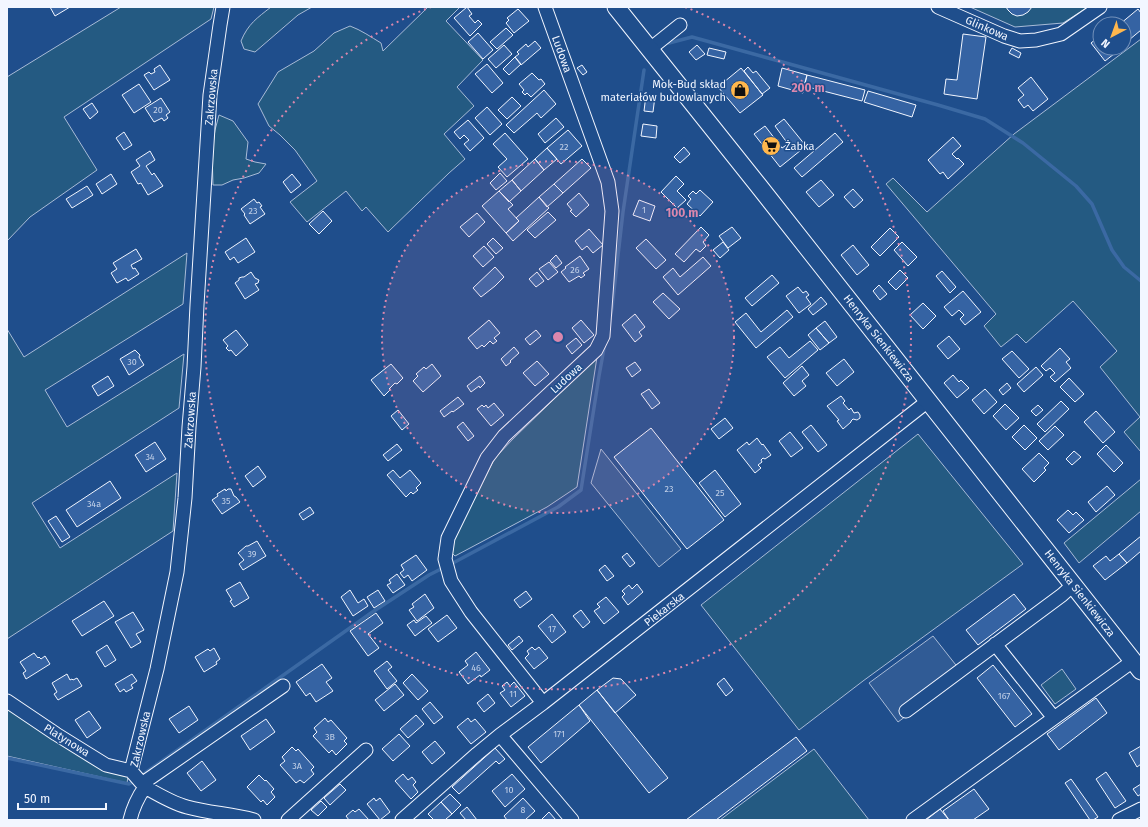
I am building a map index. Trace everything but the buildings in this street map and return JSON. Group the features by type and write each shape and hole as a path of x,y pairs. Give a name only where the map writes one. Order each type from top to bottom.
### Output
{"main road":[{"name":"Henryka Sienkiewicza","path":"616,7 1137,666"}],"street":[{"name":"Zakrzowska","path":"223,7 210,95 185,498 177,572 157,669 131,771 144,785 166,799 188,807 254,820"},
{"name":"Ludowa","path":"543,703 471,612 451,581 445,559 448,538 487,458 504,436 596,350 603,336 612,211 608,182 545,7"},
{"name":"Glinkowa","path":"938,7 1004,36 1020,41 1036,40 1061,34 1100,7"},
{"path":"650,49 680,25"},
{"name":"Piekarska","path":"402,820 500,735 543,703 928,401"},
{"path":"906,711 1062,595 1073,585"},
{"path":"995,644 1054,718"},
{"path":"913,820 1054,718 1137,666"},
{"path":"130,820 135,803 144,785 283,686"},
{"name":"Platynowa","path":"7,701 106,765 131,771"},
{"path":"500,735 572,820"},
{"path":"288,820 366,750"},
{"path":"1119,820 1141,809"}],"shaded area":[{"path":"121,7 214,7 211,19 64,117 97,170 30,217 7,241 7,77"},
{"path":"271,7 312,7 298,15 255,52 244,49 241,41 247,30 257,18"},
{"path":"428,7 460,7 446,21 483,60 457,87 474,106 444,134 465,159 388,232 366,207 362,211 346,191 307,222 290,202 317,181 295,150 269,126 258,104 278,72 314,51 334,33 350,26 381,43 383,51"},
{"path":"970,7 1088,7 1063,23 1015,27"},
{"path":"1141,39 1141,452 1124,432 1140,417 1100,367 1117,351 1073,301 1026,343 1017,334 1001,347 984,326 996,314 886,184 893,178 927,212 1014,134 1118,56 1132,56 1132,46"},
{"path":"219,115 233,121 248,142 246,159 266,164 259,173 233,180 222,185 213,185 212,151"},
{"path":"187,253 183,304 45,390 67,427 184,354 179,408 32,503 60,548 177,473 173,531 7,639 7,329 24,357"},
{"path":"597,357 577,487 547,507 455,556 451,552 453,537 495,458"},
{"path":"918,434 1023,564 863,681 799,730 701,605"},
{"path":"601,449 681,549 659,567 591,483"},
{"path":"1141,479 1141,511 1079,563 1064,543"},
{"path":"933,636 963,674 898,722 869,683"},
{"path":"1062,669 1076,689 1055,704 1041,685"},
{"path":"7,704 128,777 127,783 7,756"},
{"path":"814,749 869,820 720,820"}],"waterway":[{"path":"669,43 692,37 985,119 1023,143 1076,186 1092,204 1112,250 1124,267 1141,281"},
{"path":"610,319 623,212 644,70"},
{"path":"453,563 558,507 581,490 605,343"},
{"path":"145,773 371,613 429,575 441,569"},
{"path":"7,758 129,784 133,782"}],"place":[{"name":"Mok-Bud skład materiałów budowlanych","path":"740,90"},
{"name":"Żabka","path":"771,146"}]}
